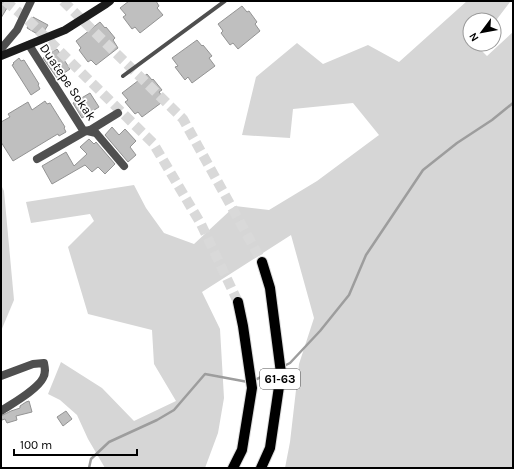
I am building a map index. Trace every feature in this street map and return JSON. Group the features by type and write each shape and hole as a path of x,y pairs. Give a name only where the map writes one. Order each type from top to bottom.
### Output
{"main road":[{"name":"61-63","path":"261,468 270,448 281,373 270,288 262,262"},
{"name":"61-63","path":"233,468 242,450 252,388 244,326 238,302"}],"street":[{"path":"1,49 16,30 31,1"},
{"path":"1,56 65,30 110,1"},
{"name":"Duatepe Sokak","path":"29,45 82,130 96,133 124,166"},
{"name":"Duatepe Sokak","path":"37,159 118,113"},
{"path":"1,376 33,364 44,363 46,369 44,378 35,388 1,411"}],"lane":[{"path":"123,76 225,1"}],"shaded area":[{"path":"467,1 510,2 502,12 462,12 462,52 483,52 487,56 491,52 502,52 502,42 513,32 513,468 285,468 290,442 299,364 314,318 291,235 202,292 220,329 224,398 218,433 205,468 105,468 88,439 77,415 60,400 48,394 61,362 102,388 134,421 176,401 154,364 152,330 88,314 68,247 94,221 90,214 31,223 26,202 134,185 146,208 164,233 194,244 235,206 269,210 317,181 379,135 353,103 293,109 290,138 242,135 256,77 297,43 323,64 368,45 399,62"},
{"path":"1,185 4,191 14,300 1,331"}],"building":[{"path":"1,1 10,3 1,18"},
{"path":"129,1 156,1 159,6 157,8 163,15 140,33 135,27 132,29 123,17 126,15 120,8"},
{"path":"242,6 247,12 249,11 257,22 255,24 260,31 238,49 233,43 230,45 221,33 223,31 218,24"},
{"path":"33,17 48,25 43,33 39,35 27,28"},
{"path":"100,22 115,38 113,40 118,48 96,65 91,60 88,62 79,50 81,48 76,41"},
{"path":"197,40 212,56 209,58 215,66 192,83 188,77 185,80 175,67 178,66 172,58"},
{"path":"57,49 70,69 57,78 43,58"},
{"path":"19,58 21,61 24,60 39,84 40,89 31,95 12,65"},
{"path":"147,74 162,90 159,92 165,100 142,117 138,112 135,114 125,102 128,100 122,93"},
{"path":"90,93 99,107 82,118 73,103"},
{"path":"45,101 47,104 50,103 65,127 66,132 59,136 58,134 56,135 13,161 1,142 1,122 10,117 8,114 28,102 32,110"},
{"path":"112,127 119,135 125,129 136,141 130,147 136,155 128,162 105,135"},
{"path":"89,139 94,144 96,142 115,164 105,174 98,167 92,172 85,165 52,184 42,166 66,152 74,166 87,154 80,147"},
{"path":"29,401 32,412 16,416 17,420 7,423 5,419 2,420 1,416 20,408 20,406"},
{"path":"66,411 72,419 63,426 57,417"}],"waterway":[{"path":"284,366 290,363 320,331 349,295 366,255 423,170 457,143 492,120 513,103"},
{"path":"253,381 277,369"},
{"path":"89,468 91,459 109,442 157,420 174,410 205,374 248,382"}],"tunnel":[{"path":"5,1 27,19 153,143 201,224 238,302"},
{"path":"63,1 183,119 262,262"}]}
